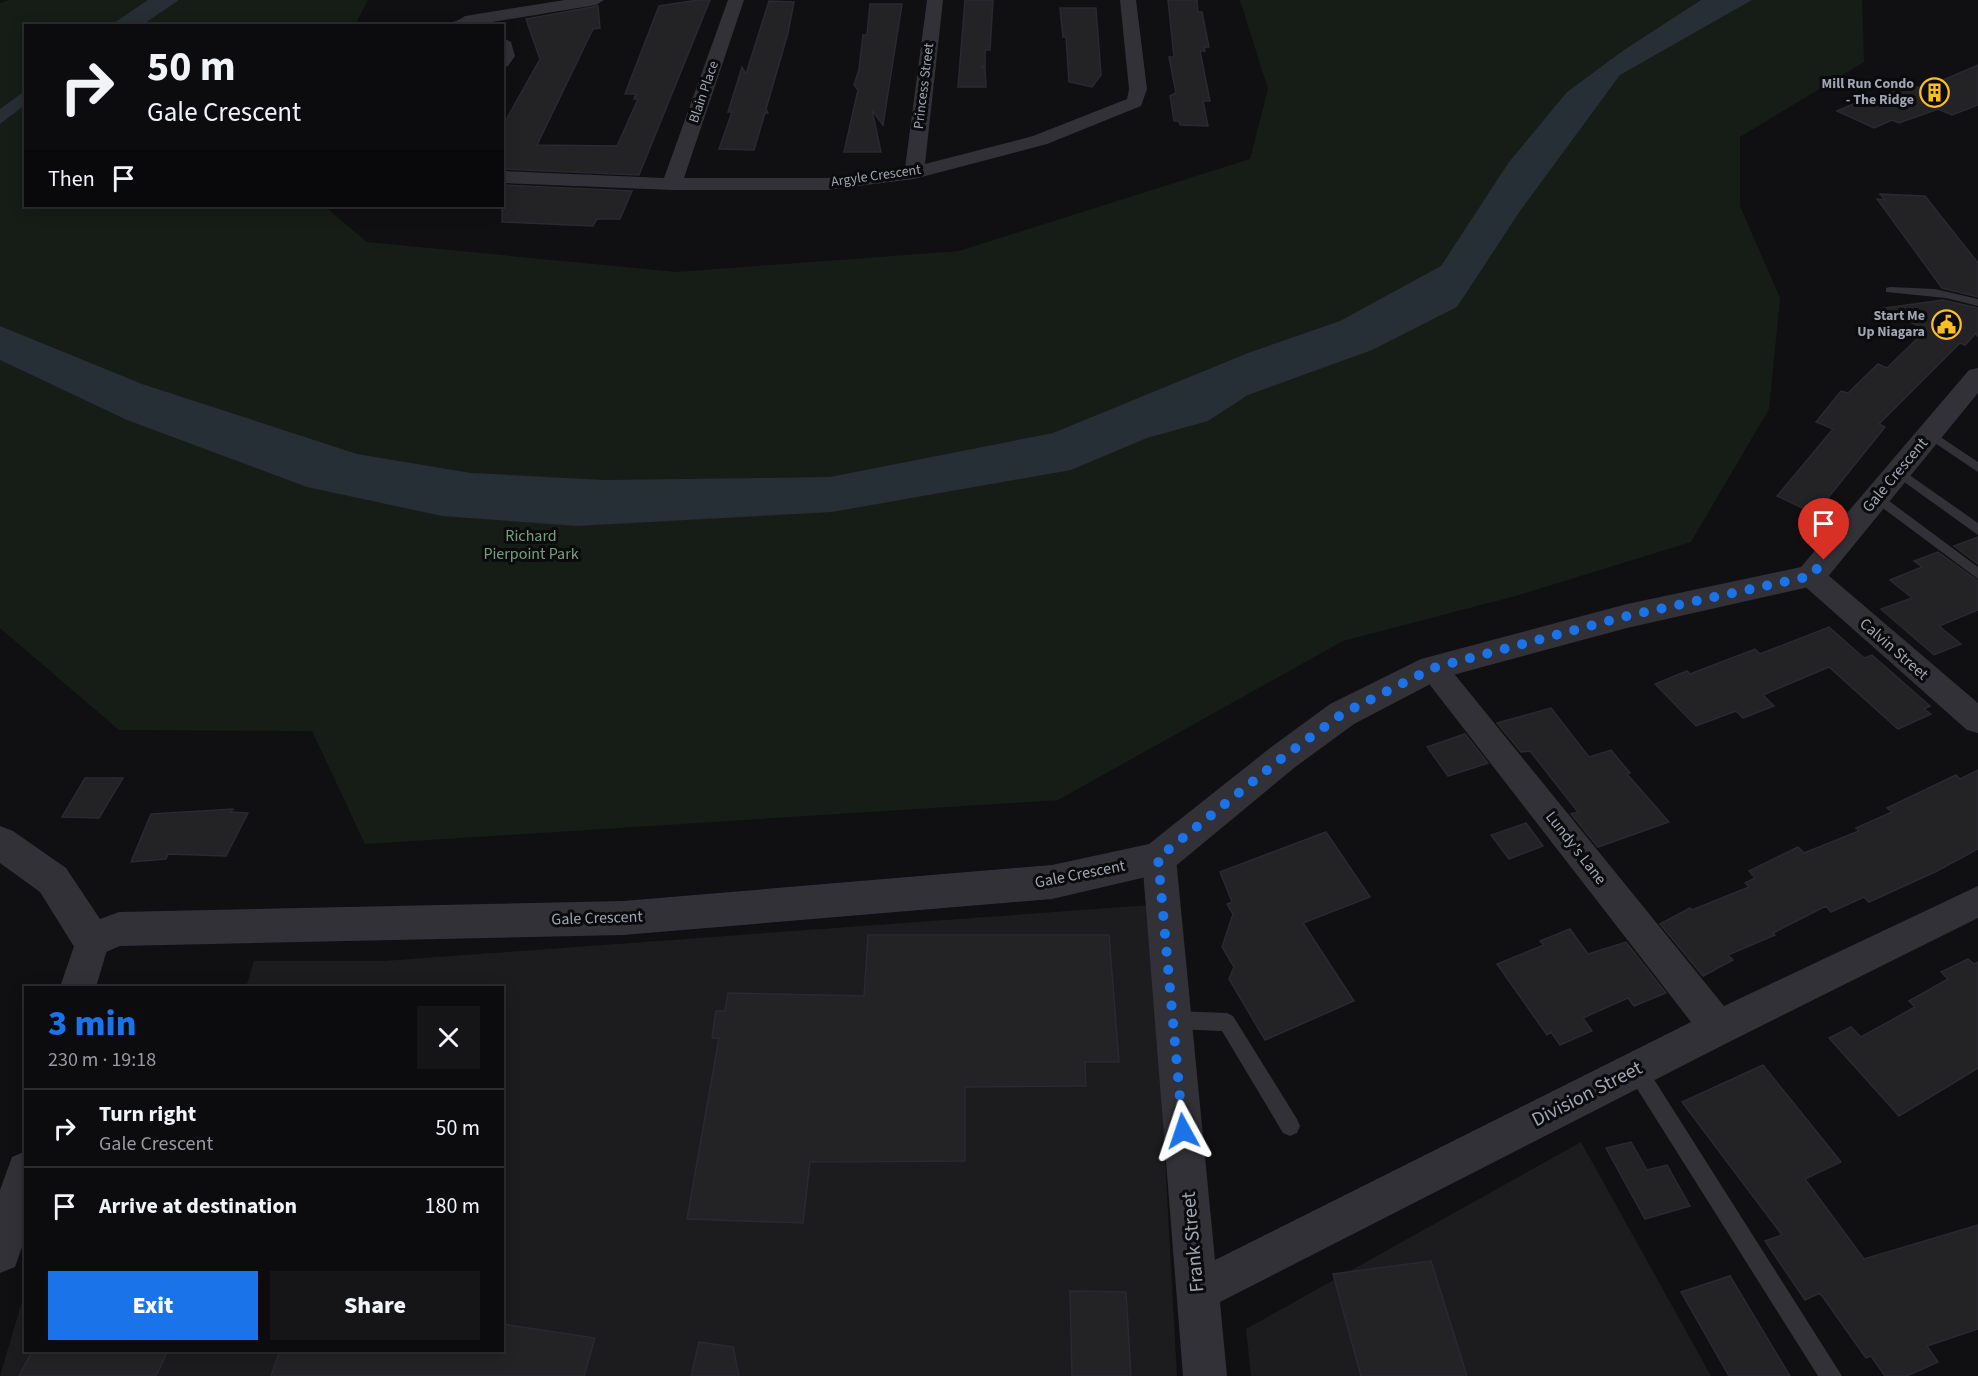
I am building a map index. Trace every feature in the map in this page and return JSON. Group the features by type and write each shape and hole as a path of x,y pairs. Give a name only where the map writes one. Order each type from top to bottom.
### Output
{"street":[{"path":"451,8 446,16 472,23 596,0"},
{"name":"Blain Place","path":"672,184 736,0"},
{"name":"Princess Street","path":"914,173 935,0"},
{"name":"Argyle Crescent","path":"504,177 672,184 827,184 914,173 1040,140 1135,102 1138,89 1128,0"},
{"name":"Gale Crescent","path":"92,940 119,930 623,918 1052,882 1158,858 1282,758 1342,714 1433,668 1627,616 1811,576 1978,376"},
{"name":"Calvin Street","path":"1811,576 1978,721"},
{"name":"Lundy's Lane","path":"1433,668 1718,1028"},
{"path":"0,842 53,880 92,940 78,986"},
{"name":"Frank Street","path":"1158,858 1205,1376"},
{"name":"Division Street","path":"1197,1291 1718,1028 1978,901"},
{"path":"0,1252 24,1177"}],"lane":[{"path":"1890,290 1934,291 1978,303"},
{"path":"1930,434 1978,468"},
{"path":"1888,484 1978,530"},
{"path":"1888,484 1978,574"},
{"path":"1173,1020 1227,1022 1290,1126"},
{"path":"1636,1069 1831,1376"}],"shaded area":[{"path":"148,0 179,0 143,24 112,24"},
{"path":"1701,0 1752,0 1620,75 1520,211 1457,307 1372,350 1248,395 1208,421 1147,438 1071,470 832,512 577,526 442,516 307,487 127,420 0,360 0,326 142,384 357,454 471,473 605,480 830,477 1053,433 1248,353 1340,321 1441,266 1509,162 1567,92 1624,50"},
{"path":"24,92 24,106 0,124 0,109"},
{"path":"1151,905 1177,1376 0,1376 24,1294 24,1352 504,1352 504,986 246,986 254,961 383,961"},
{"path":"1581,1142 1711,1376 1251,1376 1246,1329"}],"green space":[{"name":"Richard Pierpoint Park","path":"9,0 368,0 356,24 24,24 24,207 325,207 367,242 677,272 959,251 1250,159 1268,89 1240,0 1862,0 1864,62 1740,137 1740,206 1780,298 1769,409 1691,542 1519,595 1343,641 1058,800 365,844 312,731 119,730 0,628 0,3"}],"building":[{"path":"710,0 639,175 504,169 504,123 540,59 526,19 598,6 600,28 593,29 537,145 617,146 638,99 634,99 636,94 625,94 659,6"},
{"path":"965,0 993,0 990,50 985,50 985,66 981,66 985,68 986,87 958,87"},
{"path":"1168,0 1197,0 1198,12 1202,12 1209,47 1204,47 1205,51 1200,51 1210,101 1203,101 1208,126 1180,125 1179,121 1174,121 1170,96 1176,93 1169,57 1174,57"},
{"path":"769,1 794,2 788,33 766,109 768,113 765,113 754,150 719,149 732,112 728,112 742,67 746,74"},
{"path":"870,4 902,4 883,125 872,110 881,152 844,152 858,90 854,85 859,69 863,35 867,35"},
{"path":"1060,8 1096,8 1101,75 1092,87 1069,82 1066,37 1063,37"},
{"name":"Mill Run Condo - The Ridge","path":"1978,65 1978,105 1952,115 1938,109 1899,123 1892,120 1874,128 1837,111 1871,96 1880,97 1911,84 1922,89"},
{"path":"504,185 632,191 620,219 597,219 593,226 502,222"},
{"path":"1880,194 1925,196 1978,263 1978,297 1942,288 1877,199 1885,200"},
{"path":"1943,300 1978,308 1978,337 1976,333 1965,345 1960,343 1879,424 1885,427 1815,514 1777,496 1833,429 1816,422 1841,391 1848,393 1878,364 1887,368 1927,329 1877,309"},
{"path":"1978,537 1978,564 1954,546"},
{"path":"1938,552 1978,581 1978,610 1939,626 1961,644 1934,655 1881,609 1912,598 1890,580 1922,567 1914,561"},
{"path":"1829,627 1864,658 1872,655 1930,706 1924,709 1931,714 1898,729 1829,667 1763,695 1774,706 1743,718 1736,711 1696,726 1655,684 1687,671 1690,674 1755,649 1760,654"},
{"path":"1551,708 1589,757 1611,750 1630,773 1627,774 1669,822 1598,847 1571,814 1578,812 1530,751 1521,752 1497,723"},
{"path":"1465,734 1488,763 1448,776 1427,747"},
{"path":"1978,770 1978,849 1935,872 1869,902 1864,897 1831,912 1826,906 1773,933 1775,935 1728,955 1733,960 1703,976 1660,924 1690,908 1692,910 1749,887 1745,883 1755,878 1749,871 1798,847 1804,853 1859,831 1856,828 1892,812 1887,808 1956,775 1960,779"},
{"path":"85,778 123,778 99,818 62,817"},
{"path":"233,809 231,812 248,813 226,856 168,854 166,859 131,862 151,814"},
{"path":"1526,823 1543,846 1509,859 1491,835"},
{"path":"1326,832 1370,897 1303,923 1354,1001 1265,1040 1229,979 1234,967 1222,947 1233,914 1227,904 1232,902 1220,872"},
{"path":"1570,929 1588,954 1626,942 1666,993 1634,1006 1628,998 1583,1018 1592,1031 1560,1045 1551,1032 1547,1035 1497,964 1544,945 1540,941"},
{"path":"868,935 1109,935 1119,1062 1085,1062 1086,1086 965,1087 965,1161 810,1162 803,1223 687,1219 719,1038 712,1038 716,1011 725,1011 728,993 864,996"},
{"path":"1968,959 1974,964 1978,962 1978,1068 1899,1116 1829,1038 1851,1027 1861,1037 1915,1007 1909,1001 1948,979 1941,972"},
{"path":"1763,1065 1841,1162 1805,1179 1864,1259 1978,1225 1978,1329 1927,1346 1938,1362 1907,1376 1885,1376 1871,1356 1866,1358 1820,1293 1805,1300 1765,1241 1782,1235 1682,1102"},
{"path":"1631,1142 1647,1170 1667,1165 1690,1206 1645,1219 1606,1148"},
{"path":"1431,1261 1467,1376 1361,1376 1333,1274"},
{"path":"1730,1276 1790,1376 1729,1376 1681,1292"},
{"path":"1070,1291 1126,1292 1131,1376 1072,1376"},
{"path":"504,1324 595,1338 584,1376 271,1376 279,1352 504,1352"},
{"path":"699,1342 733,1347 739,1376 691,1376"},
{"path":"32,1352 167,1352 156,1376 19,1376"}],"place":[{"name":"Mill Run Condo - The Ridge","path":"1935,92"},
{"name":"Start Me Up Niagara","path":"1946,324"}],"route":[{"path":"1183,1131 1158,858 1282,758 1342,714 1433,668 1627,616 1811,576 1824,560"}]}
